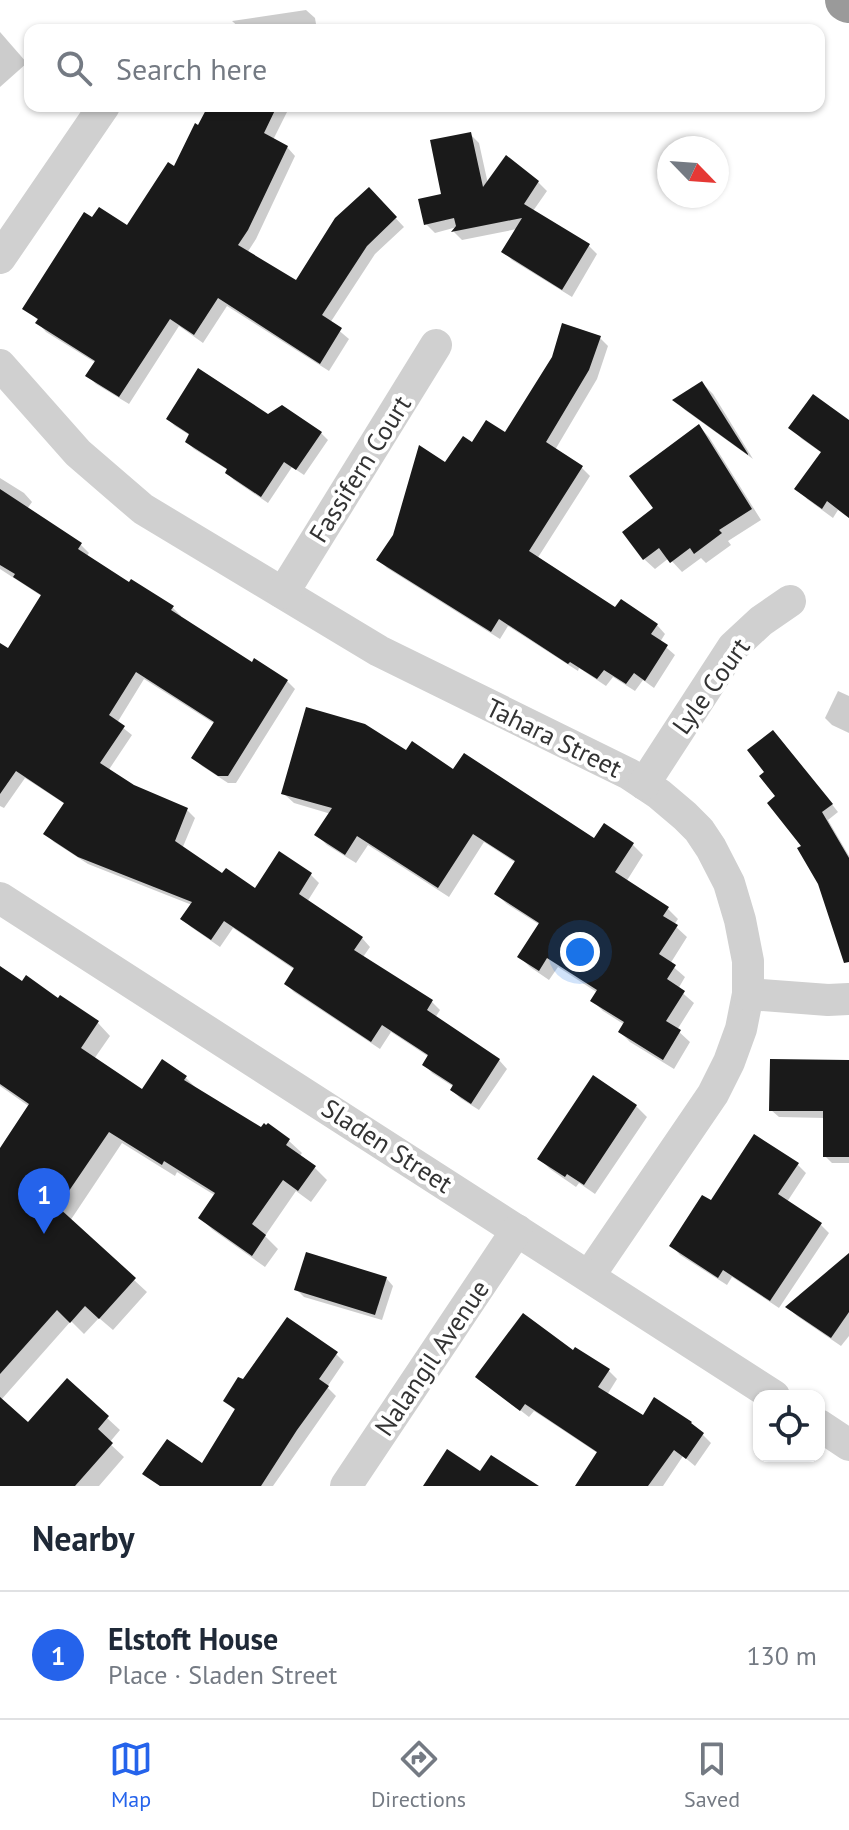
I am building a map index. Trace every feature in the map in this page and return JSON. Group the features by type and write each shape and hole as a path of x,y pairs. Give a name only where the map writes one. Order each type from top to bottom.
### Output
{"street":[{"path":"0,258 100,112"},
{"name":"Fassifern Court","path":"283,593 436,345"},
{"name":"Tahara Street","path":"0,365 78,453 143,509 379,651 608,763 673,805 699,830 729,883 740,920 748,961 748,994 741,1029 722,1079 589,1276"},
{"name":"Lyle Court","path":"644,784 733,647 761,621 790,601"},
{"name":"Sladen Street","path":"0,898 765,1390"},
{"path":"748,994 849,999"},
{"name":"Nalangil Avenue","path":"346,1486 517,1230"},
{"path":"825,1429 849,1445"}],"building":[{"path":"205,112 274,112 264,133 288,146 238,245 296,280 335,218 369,187 397,217 367,246 322,315 342,328 320,364 218,298 194,335 170,319 119,397 85,376 95,361 35,323 38,319 22,309 84,212 92,217 99,207 127,225 168,162 174,166 195,123 198,125"},
{"path":"471,132 483,187 506,155 539,181 524,204 590,244 562,290 501,252 522,218 451,232 456,226 454,218 424,225 418,199 441,194 430,140"},
{"path":"562,323 601,336 589,370 546,442 583,466 529,551 615,607 621,599 658,624 651,634 668,645 645,681 634,673 626,684 604,670 597,679 499,619 491,632 376,560 393,535 419,445 445,462 463,436 472,442 486,420 505,432 552,357"},
{"path":"198,368 268,414 282,405 322,432 296,470 284,462 261,497 225,473 227,469 185,442 189,434 166,419"},
{"path":"702,381 748,454 748,455 672,400"},
{"path":"813,394 849,420 849,518 827,501 822,509 794,489 821,452 788,428"},
{"path":"699,424 752,509 719,530 722,533 694,554 690,548 670,563 659,548 643,560 622,532 653,508 629,476"},
{"path":"0,489 82,543 78,549 174,606 171,610 252,662 254,658 288,680 228,776 218,776 191,758 214,722 136,672 109,715 125,726 100,763 134,785 188,808 175,841 222,873 226,868 255,888 279,851 312,873 299,894 363,937 354,950 433,1000 427,1010 500,1059 471,1104 450,1090 453,1085 422,1065 428,1055 382,1025 371,1042 284,984 294,968 224,921 211,940 180,919 192,902 78,857 43,834 64,803 16,771 0,794 0,643 8,648 41,595 0,565"},
{"path":"306,707 365,724 406,750 412,741 453,769 464,753 594,838 604,823 634,843 615,872 669,907 663,916 678,925 659,954 676,965 667,979 685,991 666,1021 681,1030 663,1060 618,1032 624,1022 590,1001 597,990 547,958 539,971 517,957 539,923 494,894 515,861 473,834 438,888 357,836 345,855 314,835 332,808 281,794"},
{"path":"773,730 833,804 822,812 849,858 849,962 844,963 818,884 797,848 801,846 767,803 775,796 759,776 764,772 747,750"},
{"path":"0,966 22,981 26,975 99,1021 81,1048 142,1089 162,1059 187,1076 184,1080 261,1127 268,1123 290,1139 286,1145 316,1166 298,1191 283,1180 252,1224 266,1235 252,1256 198,1218 215,1193 109,1132 58,1207 136,1278 99,1319 85,1306 70,1323 57,1310 0,1374 0,1148 29,1104 0,1084"},
{"path":"770,1059 849,1060 849,1157 823,1157 823,1111 769,1111"},
{"path":"593,1075 637,1105 584,1185 537,1159"},
{"path":"754,1134 799,1163 778,1194 822,1223 770,1301 723,1270 718,1278 669,1246 702,1195 711,1200"},
{"path":"306,1252 387,1277 375,1315 294,1290"},
{"path":"849,1253 849,1312 831,1338 785,1307"},
{"path":"523,1313 573,1350 575,1347 610,1369 598,1387 643,1415 654,1397 692,1422 704,1433 686,1459 674,1450 648,1486 575,1486 597,1452 525,1404 520,1411 475,1377"},
{"path":"287,1317 338,1352 319,1379 329,1386 261,1486 160,1486 142,1474 167,1439 202,1463 235,1409 223,1401 238,1377 243,1379"},
{"path":"67,1378 109,1416 98,1429 113,1443 75,1486 0,1486 0,1397 28,1422"},
{"path":"447,1449 480,1471 491,1455 539,1486 423,1486"}],"place":[{"name":"Elstoft House","path":"44,1234"}]}
